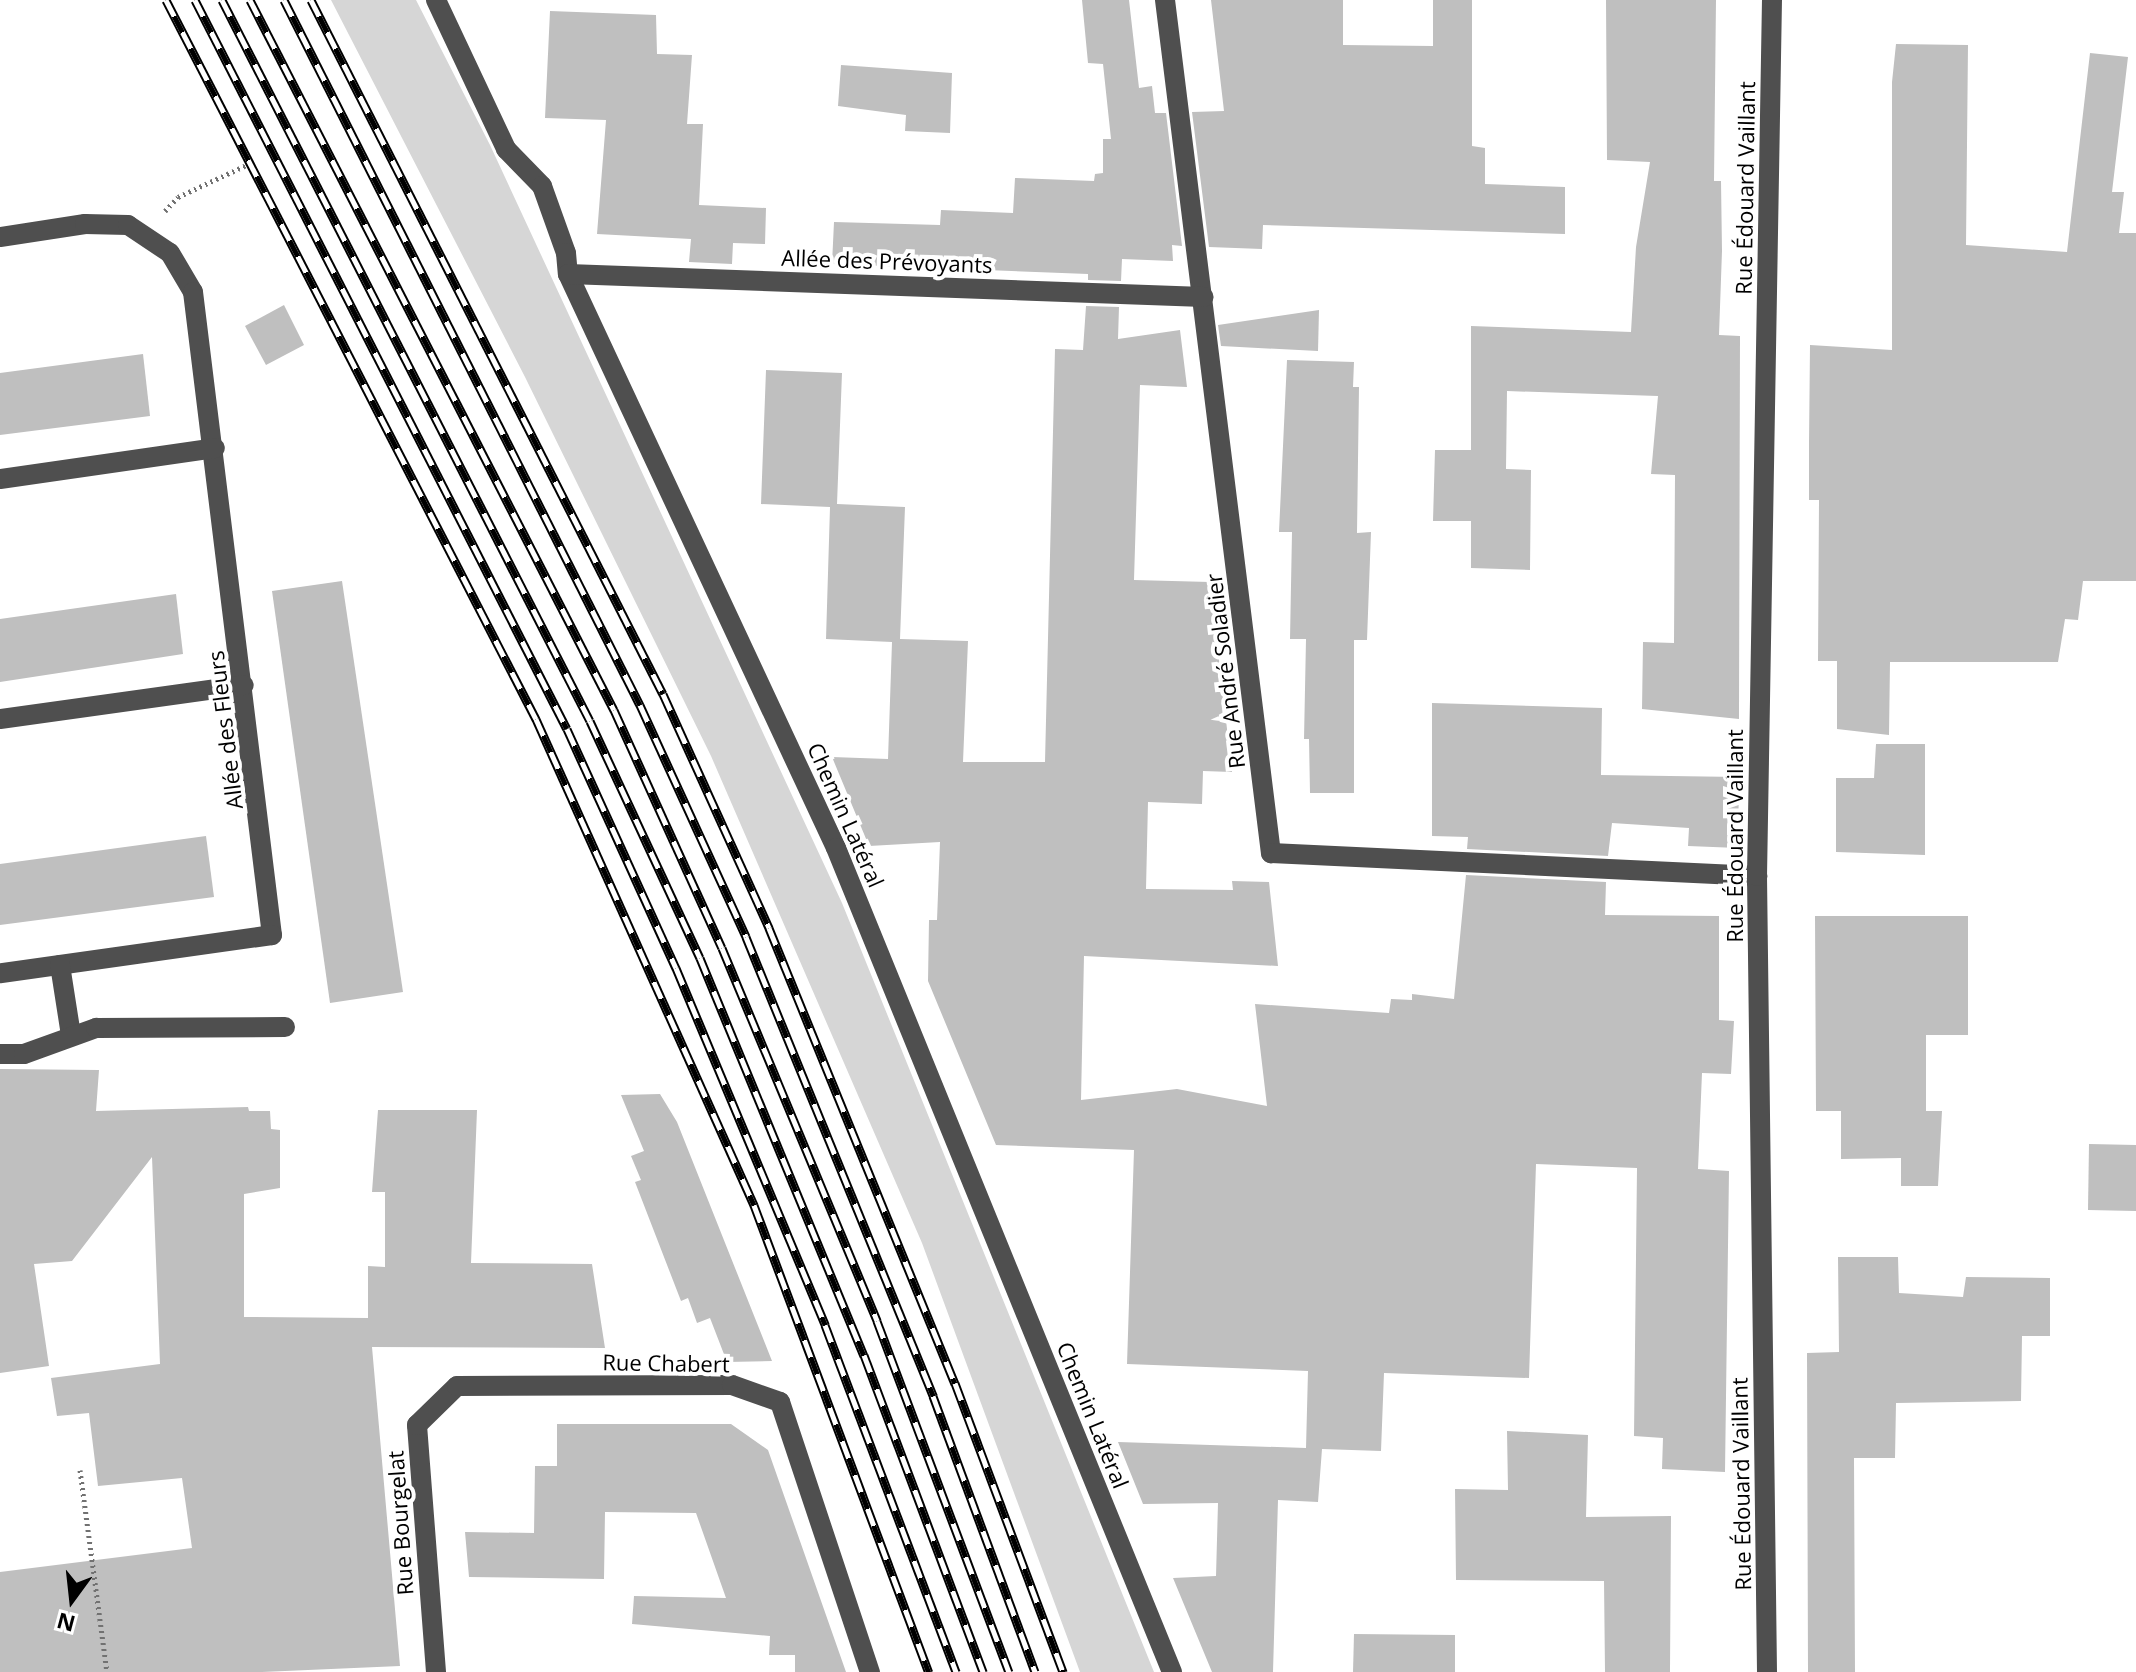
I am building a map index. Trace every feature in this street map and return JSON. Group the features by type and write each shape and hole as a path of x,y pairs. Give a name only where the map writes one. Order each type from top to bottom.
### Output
{"street":[{"name":"Chemin Latéral","path":"436,0 506,149 542,186 566,253 568,274 836,848 1172,1672"},
{"name":"Rue André Soladier","path":"1165,0 1271,853 1757,876"},
{"name":"Rue Édouard Vaillant","path":"1767,1672 1757,876 1772,0"},
{"path":"0,237 85,224 128,225 142,234"},
{"name":"Allée des Fleurs","path":"0,973 272,935 215,448 193,292 170,253 142,234"},
{"name":"Allée des Prévoyants","path":"568,274 1204,297"},
{"path":"0,479 215,448"},
{"path":"0,719 244,685"},
{"path":"60,965 71,1035"},
{"path":"0,1054 39,1050 71,1035 96,1028 285,1027"},
{"name":"Rue Chabert","path":"457,1386 732,1385 780,1402 870,1672"},
{"name":"Rue Bourgelat","path":"436,1672 417,1425 457,1386"}],"path":[{"path":"142,234 178,197 251,163"},
{"path":"80,1470 107,1672"}],"shaded area":[{"path":"331,0 416,0 490,145 842,903 1154,1672 1080,1672 922,1243 711,756 525,377"}],"building":[{"path":"1082,0 1129,0 1139,88 1152,86 1155,113 1166,113 1182,246 1172,245 1173,261 1122,259 1121,281 1088,280 1088,274 832,264 834,222 940,225 941,210 1013,213 1015,178 1094,181 1095,174 1103,173 1103,139 1111,139 1103,64 1088,63"},
{"path":"1211,0 1343,0 1343,45 1433,46 1433,0 1472,0 1472,146 1485,148 1485,184 1565,187 1565,234 1263,225 1262,249 1209,247 1192,112 1224,111"},
{"path":"1606,0 1716,0 1714,181 1721,181 1722,251 1719,335 1740,336 1739,719 1642,709 1643,642 1674,643 1675,475 1651,474 1658,396 1507,391 1506,469 1531,470 1530,570 1471,568 1471,521 1433,521 1435,450 1471,450 1471,326 1631,332 1636,247 1650,162 1607,160"},
{"path":"550,11 656,15 657,54 692,55 687,124 703,124 699,205 766,208 765,244 733,243 732,264 689,262 691,239 597,234 606,120 545,118"},
{"path":"1896,44 1968,45 1966,245 2067,252 2090,53 2128,57 2112,192 2124,192 2119,233 2136,233 2136,581 2083,581 2078,620 2065,619 2058,662 1890,662 1889,735 1837,729 1837,661 1818,661 1819,500 1809,500 1809,443 1810,345 1892,350 1892,82"},
{"path":"841,65 952,73 950,133 905,131 906,115 838,106"},
{"path":"284,305 304,345 266,365 245,326"},
{"path":"1086,306 1119,307 1118,339 1180,330 1187,387 1140,385 1134,580 1210,582 1232,772 1203,771 1202,804 1148,802 1146,889 1233,890 1232,881 1269,882 1278,966 1084,956 1081,1100 1177,1089 1267,1106 1255,1004 1389,1013 1391,999 1412,1000 1412,994 1454,999 1466,875 1606,882 1605,915 1719,916 1719,1020 1734,1021 1731,1074 1702,1073 1698,1169 1729,1171 1725,1472 1662,1469 1663,1438 1634,1436 1637,1168 1536,1164 1529,1378 1384,1373 1381,1451 1322,1449 1318,1502 1278,1500 1273,1672 1212,1672 1173,1578 1216,1576 1218,1503 1143,1504 1118,1442 1306,1448 1308,1371 1127,1364 1134,1150 996,1145 928,981 929,920 937,920 940,842 869,846 832,757 888,759 892,642 826,639 830,507 761,504 766,370 842,373 837,504 905,507 900,639 968,641 963,762 1045,762 1055,349 1083,350"},
{"path":"1319,310 1318,351 1221,346 1218,325"},
{"path":"143,354 150,416 0,435 0,373"},
{"path":"1287,360 1354,362 1353,387 1359,387 1357,533 1371,532 1367,640 1354,640 1354,793 1310,793 1309,739 1304,739 1306,639 1290,639 1292,532 1279,532"},
{"path":"342,581 403,992 330,1003 272,591"},
{"path":"176,594 183,654 0,682 0,619"},
{"path":"1432,703 1602,708 1601,775 1739,777 1738,848 1688,846 1689,828 1612,823 1608,856 1467,849 1468,837 1432,836"},
{"path":"1876,744 1925,744 1925,855 1836,852 1836,778 1874,778"},
{"path":"206,836 214,897 0,925 0,864"},
{"path":"1815,916 1968,916 1968,1035 1926,1035 1926,1111 1942,1111 1938,1186 1901,1186 1901,1158 1841,1159 1841,1111 1816,1111"},
{"path":"0,1069 99,1070 96,1111 248,1107 249,1111 270,1111 271,1129 280,1130 280,1188 244,1194 244,1317 368,1318 368,1266 385,1267 385,1192 372,1192 378,1110 477,1110 471,1263 592,1264 605,1348 372,1347 400,1666 262,1672 0,1672 0,1572 192,1548 182,1478 98,1486 89,1413 57,1416 51,1378 160,1364 152,1157 72,1261 34,1264 49,1366 0,1373"},
{"path":"660,1094 677,1122 772,1361 727,1362 710,1318 697,1323 688,1298 681,1301 635,1182 641,1180 631,1156 644,1151 621,1095"},
{"path":"2089,1144 2136,1145 2136,1211 2088,1210"},
{"path":"1838,1257 1898,1257 1899,1293 1963,1297 1966,1277 2050,1278 2050,1336 2022,1336 2021,1401 1896,1403 1895,1458 1854,1458 1855,1672 1808,1672 1807,1353 1839,1352"},
{"path":"557,1424 731,1424 768,1450 846,1672 795,1672 795,1655 769,1655 770,1636 632,1624 634,1596 726,1598 696,1513 605,1512 604,1579 469,1577 465,1532 534,1533 535,1466 557,1466"},
{"path":"1507,1431 1588,1435 1586,1517 1671,1516 1670,1672 1605,1672 1604,1581 1456,1580 1455,1489 1508,1490"},
{"path":"1354,1634 1455,1635 1455,1672 1353,1672"}],"railway":[{"path":"166,0 536,719 754,1205 929,1672"},
{"path":"195,0 567,729 676,968 825,1325 956,1672"},
{"path":"222,0 590,721 700,958 864,1355 983,1672"},
{"path":"250,0 614,710 722,948 877,1321 1009,1672"},
{"path":"284,0 640,705 746,937 933,1396 1035,1672"},
{"path":"311,0 663,694 769,928 955,1383 1063,1672"}]}
